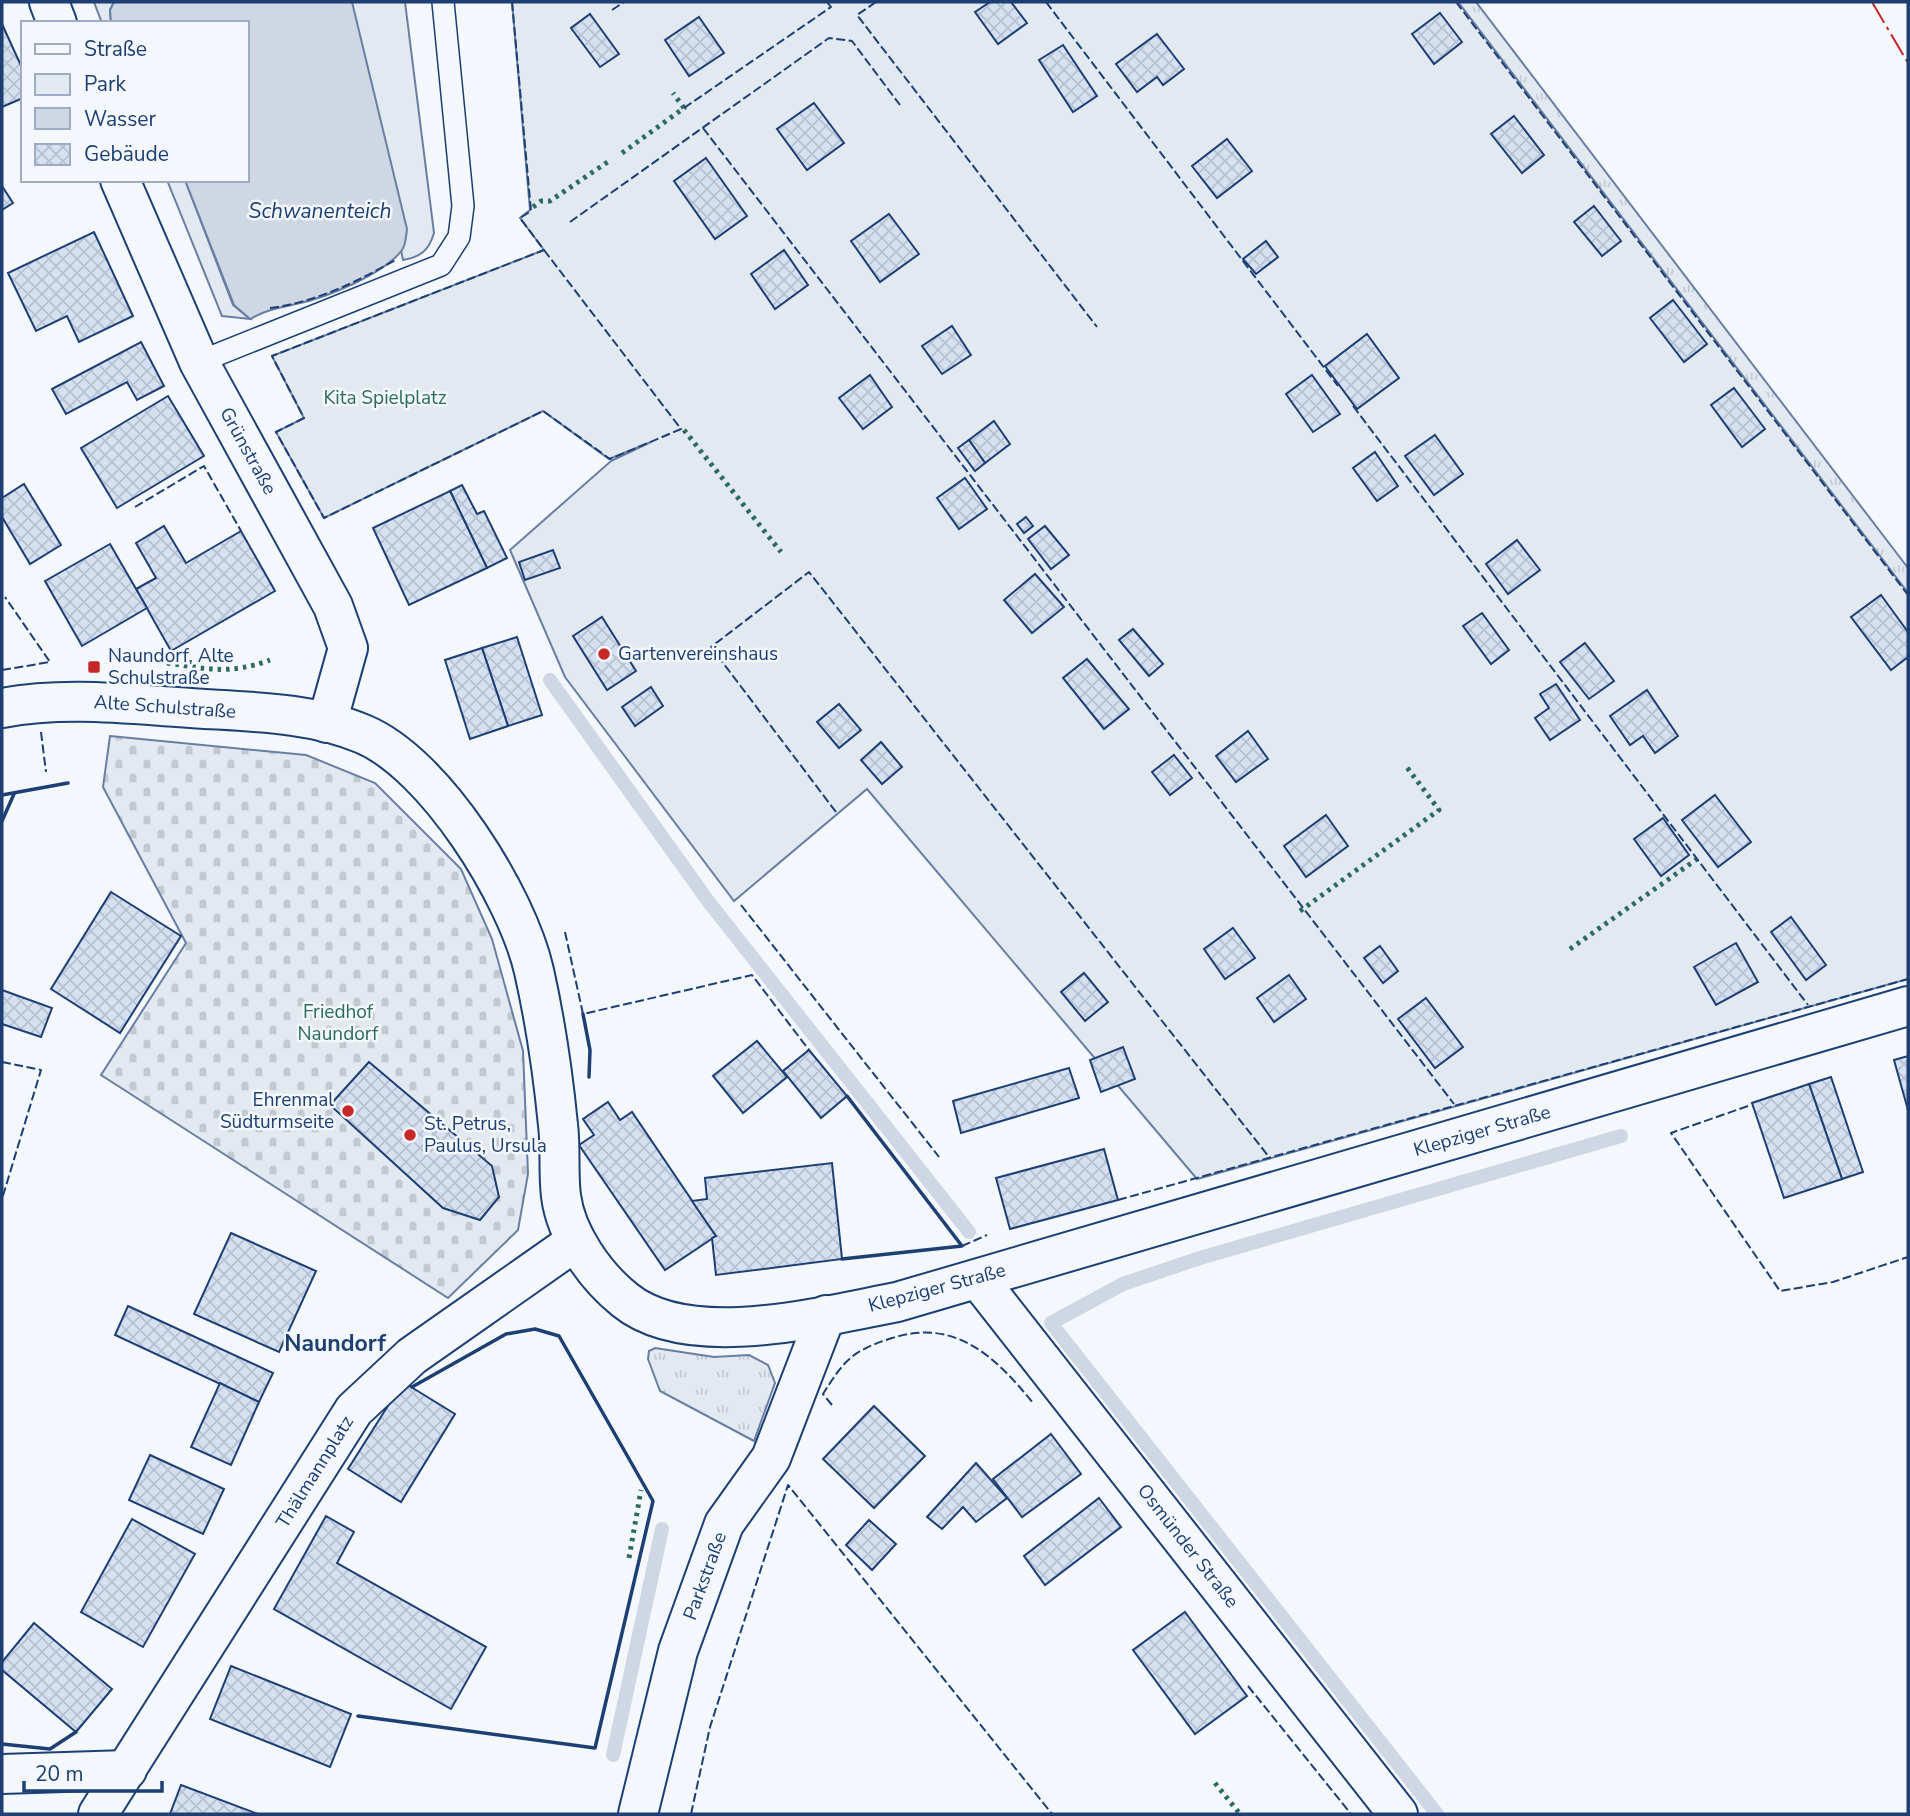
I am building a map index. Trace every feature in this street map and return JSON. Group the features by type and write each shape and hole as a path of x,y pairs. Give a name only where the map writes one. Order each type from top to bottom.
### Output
{"street":[{"path":"49,2 56,21"},
{"name":"Grünstraße","path":"121,182 200,362 333,606 348,648 327,723"},
{"name":"Alte Schulstraße","path":"2,708 49,702 97,702 263,713 327,723"},
{"name":"Klepziger Straße","path":"327,723 364,734 404,758 474,840 509,901 533,969 558,1125 561,1199 576,1241 599,1275 627,1302 662,1317 697,1326 757,1327 897,1302 1908,1006"},
{"name":"Thälmannplatz","path":"98,1814 354,1410 412,1356 576,1241"},
{"name":"Osmünder Straße","path":"978,1279 1398,1814"},
{"name":"Parkstraße","path":"638,1814 678,1651 724,1524 771,1458 827,1315"},
{"path":"2,1774 127,1770"}],"lane":[{"path":"200,362 441,265 459,237 463,206 443,2"}],"green space":[{"path":"94,2 114,2 110,10 111,21 101,21"},
{"path":"349,2 405,2 434,233 423,252 409,259 403,260"},
{"name":"Kita Spielplatz","path":"512,2 1458,2 1908,593 1908,979 1197,1179 867,789 734,901 565,677 510,550 611,461 651,442 609,459 543,411 324,518 276,432 304,418 272,356 544,250 520,218 530,210"},
{"path":"1458,2 1476,2 1908,568 1908,593"},
{"path":"168,182 186,182 233,305 250,319 222,316"},
{"name":"Friedhof Naundorf","path":"110,736 306,755 375,783 461,869 492,939 523,1051 528,1174 518,1230 448,1298 101,1075 186,943 103,787"},
{"path":"655,1348 714,1357 749,1355 768,1365 775,1383 754,1441 660,1391 648,1359 649,1351"}],"water":[{"name":"Schwanenteich","path":"114,2 352,2 407,229 402,250 382,268 354,284 308,301 261,313 250,319 234,305 186,182 248,182 248,21 111,21 110,10"}],"building":[{"path":"990,2 1011,2 1027,23 998,44 975,12"},
{"path":"1440,13 1462,42 1434,64 1412,34"},
{"path":"590,14 619,54 600,67 571,28"},
{"path":"699,17 724,53 689,76 665,40"},
{"path":"2,24 21,66 21,99 2,107"},
{"path":"1157,34 1184,69 1163,85 1157,77 1137,92 1116,64"},
{"path":"1063,45 1097,96 1073,112 1039,60"},
{"path":"814,103 844,143 807,170 777,129"},
{"path":"1514,116 1544,155 1522,173 1491,134"},
{"path":"1227,139 1252,171 1217,198 1192,166"},
{"path":"706,158 747,216 715,239 674,181"},
{"path":"2,186 13,203 2,210"},
{"path":"1594,206 1621,241 1602,256 1574,222"},
{"path":"889,214 919,254 880,282 851,241"},
{"path":"94,232 133,316 79,342 67,316 36,331 8,273"},
{"path":"1266,241 1278,257 1256,274 1243,259"},
{"path":"784,250 808,285 775,309 751,274"},
{"path":"1673,300 1707,344 1684,362 1650,318"},
{"path":"952,326 971,355 942,374 922,346"},
{"path":"1367,334 1399,378 1357,409 1325,366"},
{"path":"141,342 164,386 137,400 127,382 66,414 52,389"},
{"path":"870,375 892,407 863,429 839,398"},
{"path":"1312,375 1340,414 1313,432 1286,394"},
{"path":"1734,388 1765,429 1742,447 1711,405"},
{"path":"168,396 204,456 117,508 81,448"},
{"path":"994,421 1010,444 985,463 969,440"},
{"path":"1435,435 1463,474 1434,495 1405,456"},
{"path":"969,440 985,463 975,471 958,448"},
{"path":"1375,452 1398,486 1377,501 1353,468"},
{"path":"965,478 987,509 959,529 937,498"},
{"path":"24,484 61,545 30,564 2,517 2,498"},
{"path":"462,485 477,514 484,511 507,558 487,568 450,491"},
{"path":"450,491 487,568 409,605 373,528"},
{"path":"1026,517 1033,526 1024,533 1017,524"},
{"path":"164,526 186,563 241,531 275,591 171,651 136,589 156,578 136,543"},
{"path":"1045,526 1069,555 1051,569 1028,539"},
{"path":"1517,540 1540,570 1508,594 1486,564"},
{"path":"110,544 147,608 82,646 45,581"},
{"path":"553,550 560,568 525,580 519,562"},
{"path":"1035,574 1064,607 1032,633 1004,600"},
{"path":"1881,595 1908,632 1908,657 1891,670 1851,617"},
{"path":"1482,613 1509,650 1491,664 1463,626"},
{"name":"Gartenvereinshaus","path":"602,617 636,671 607,690 573,636"},
{"path":"1133,629 1163,664 1149,676 1119,640"},
{"path":"517,637 542,715 508,726 482,648"},
{"path":"1585,643 1614,681 1589,699 1560,662"},
{"path":"482,648 508,726 470,739 445,660"},
{"path":"1087,659 1129,709 1104,729 1063,678"},
{"path":"1556,684 1580,720 1550,740 1535,718 1549,708 1540,694"},
{"path":"651,687 663,706 635,726 622,707"},
{"path":"1647,690 1678,736 1655,753 1643,736 1630,745 1610,716"},
{"path":"839,704 861,730 839,748 817,722"},
{"path":"1248,731 1268,759 1236,782 1216,756"},
{"path":"881,742 902,767 882,784 861,760"},
{"path":"1174,755 1192,778 1170,795 1152,772"},
{"path":"1715,795 1751,842 1718,867 1682,820"},
{"path":"1326,815 1348,846 1306,877 1284,846"},
{"path":"1663,818 1689,855 1661,876 1634,839"},
{"path":"111,892 181,936 120,1033 51,989"},
{"path":"1791,917 1826,965 1806,980 1771,932"},
{"path":"1233,928 1255,958 1225,979 1204,949"},
{"path":"1736,943 1758,982 1716,1005 1694,967"},
{"path":"1380,946 1398,971 1383,983 1364,958"},
{"path":"1084,973 1108,1002 1085,1021 1061,992"},
{"path":"1289,975 1306,999 1274,1022 1257,998"},
{"path":"2,990 52,1008 41,1037 2,1024"},
{"path":"1426,998 1463,1047 1435,1068 1398,1019"},
{"path":"757,1041 787,1077 743,1113 713,1076"},
{"path":"1123,1047 1135,1079 1101,1092 1090,1060"},
{"path":"809,1050 847,1096 821,1118 783,1071"},
{"path":"1908,1056 1908,1110 1894,1060"},
{"name":"St. Petrus, Paulus, Ursula","path":"369,1062 492,1166 499,1197 480,1220 443,1208 330,1105"},
{"path":"1069,1068 1079,1098 961,1133 953,1101"},
{"path":"1831,1077 1863,1172 1842,1179 1809,1084"},
{"path":"1809,1084 1842,1179 1784,1198 1752,1103"},
{"path":"608,1102 620,1120 632,1112 716,1236 665,1270 579,1145 594,1135 583,1119"},
{"path":"1104,1149 1118,1200 1010,1229 996,1178"},
{"path":"832,1163 842,1259 716,1275 712,1238 716,1236 692,1201 707,1199 705,1178"},
{"path":"231,1233 316,1271 279,1352 194,1314"},
{"path":"128,1306 273,1373 259,1402 115,1335"},
{"path":"403,1382 455,1414 401,1502 348,1469"},
{"path":"220,1383 259,1402 231,1465 191,1447"},
{"path":"874,1406 925,1456 874,1508 823,1459"},
{"path":"1051,1434 1081,1474 1022,1517 993,1479"},
{"path":"150,1455 224,1489 203,1534 129,1500"},
{"path":"976,1463 1007,1498 976,1522 963,1507 942,1529 927,1517"},
{"path":"1099,1498 1121,1527 1045,1585 1024,1556"},
{"path":"326,1516 354,1532 337,1563 486,1647 451,1709 274,1609"},
{"path":"132,1519 195,1554 143,1647 81,1612"},
{"path":"869,1520 896,1544 872,1570 846,1545"},
{"path":"1185,1612 1247,1696 1195,1734 1133,1650"},
{"path":"34,1623 112,1689 76,1732 2,1670 2,1662"},
{"path":"231,1666 351,1714 330,1767 210,1719"},
{"path":"181,1785 258,1814 170,1814"}],"waterway":[{"path":"550,680 708,901 969,1232"},
{"path":"1437,1814 1051,1323 1123,1284 1200,1258 1621,1136"},
{"path":"613,1755 662,1529"}],"hedge":[{"path":"622,153 684,108 673,93"},
{"path":"533,207 541,201 550,201 609,161"},
{"path":"684,430 781,552"},
{"path":"167,663 207,669 230,669 270,660"},
{"path":"1300,911 1439,810 1406,766"},
{"path":"1570,949 1697,859"},
{"path":"629,1558 641,1490"},
{"path":"1215,1783 1240,1814"}],"fence":[{"path":"512,2 531,211 520,218 544,250"},
{"path":"612,10 624,2"},
{"path":"684,108 831,7 827,2"},
{"path":"876,2 857,15 1097,327"},
{"path":"1046,2 1338,386"},
{"path":"1456,2 1908,595"},
{"path":"570,222 829,38 852,41 900,105"},
{"path":"703,128 1454,1104"},
{"path":"544,250 681,429 610,459 543,411 324,518 276,432 304,418 272,356 544,250"},
{"path":"270,308 304,301 336,290 397,259"},
{"path":"1353,406 1808,1005"},
{"path":"135,507 204,466 241,531"},
{"path":"836,812 711,647 809,572 1269,1157"},
{"path":"2,670 50,662 5,597"},
{"path":"41,732 46,772"},
{"path":"741,905 939,1157"},
{"path":"565,932 583,1014 752,975 809,1050"},
{"path":"1118,1200 1908,979"},
{"path":"2,1062 41,1070 2,1199"},
{"path":"1748,1106 1671,1133 1780,1291 1833,1282 1908,1257"},
{"path":"962,1246 987,1235"},
{"path":"832,1405 823,1394 844,1364 867,1347 915,1333 935,1333 972,1345 1004,1370 1033,1403"},
{"path":"691,1814 710,1727 788,1485 1052,1814"},
{"path":"1248,1686 1351,1814"}],"wall":[{"path":"2,795 68,783"},
{"path":"2,821 14,794"},
{"path":"583,1014 590,1050 589,1077"},
{"path":"842,1259 962,1246 847,1096"},
{"path":"358,1716 595,1748 653,1501 559,1336 535,1329 506,1334 412,1387"},
{"path":"2,1744 50,1749 76,1732"}],"power":[{"path":"1872,2 1908,63"}],"place":[{"name":"Gartenvereinshaus","path":"604,654"},
{"name":"Naundorf, Alte Schulstraße","path":"94,667"},
{"name":"Ehrenmal Südturmseite","path":"348,1111"},
{"name":"St. Petrus, Paulus, Ursula","path":"410,1135"}],"district":[{"name":"Naundorf","path":"335,1343"}]}
